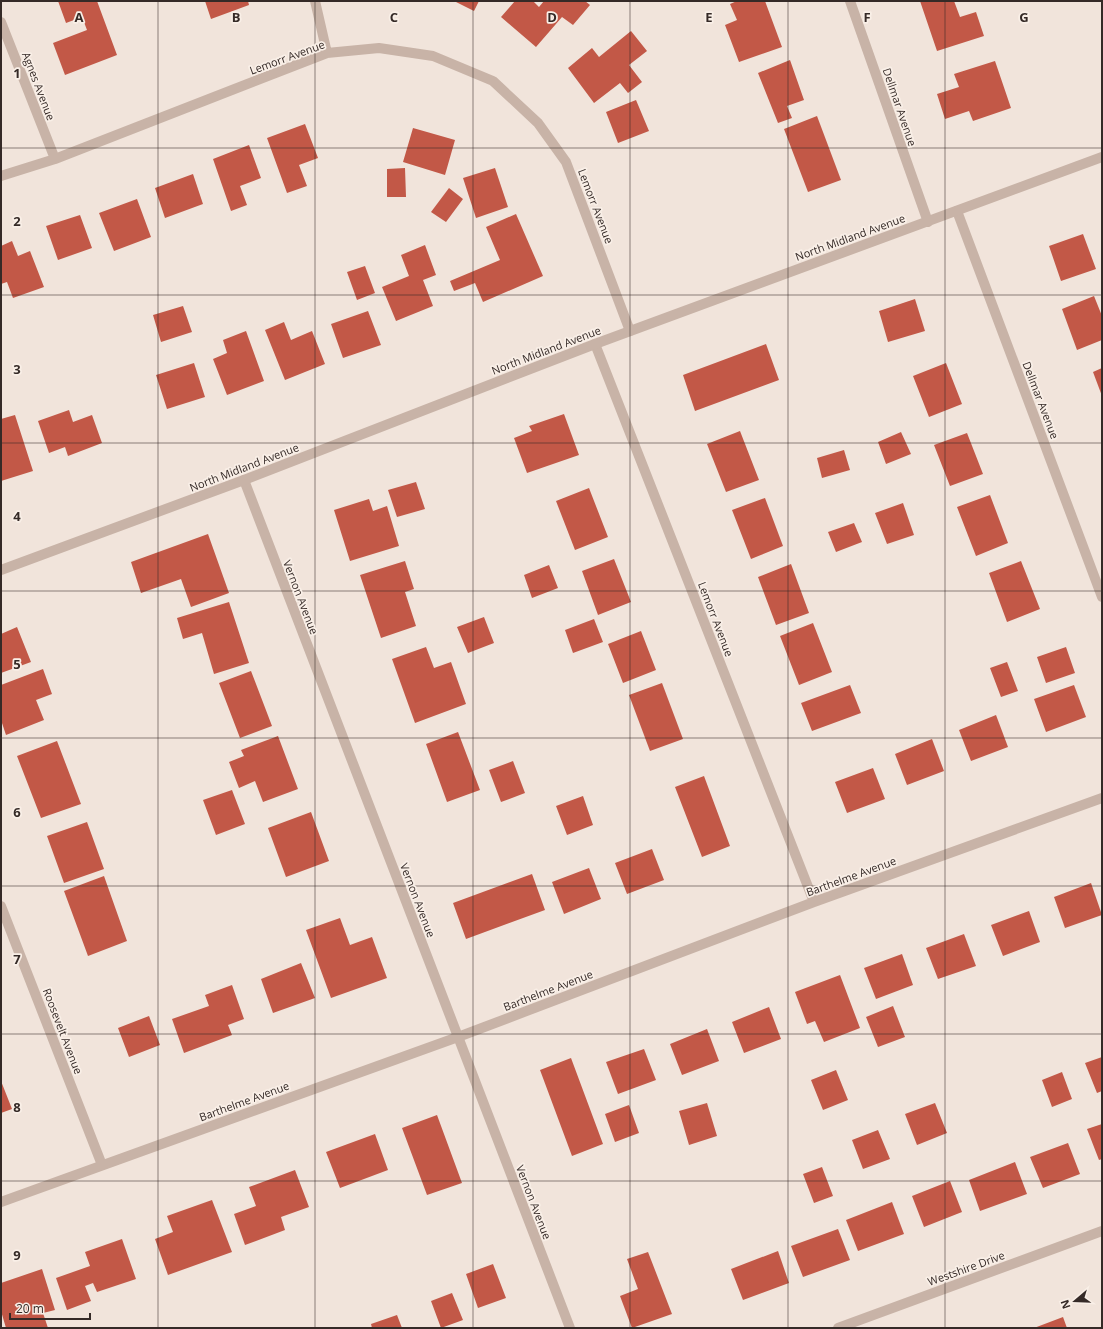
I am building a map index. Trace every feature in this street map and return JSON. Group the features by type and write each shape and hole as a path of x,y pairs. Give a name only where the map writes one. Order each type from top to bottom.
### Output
{"street":[{"path":"315,1 327,53"},
{"name":"Dellmar Avenue","path":"850,1 928,222"},
{"name":"Agnes Avenue","path":"1,22 55,159"},
{"name":"Lemorr Avenue","path":"1,176 55,159 327,53 379,48 433,56 493,81 538,123 566,162 630,331"},
{"name":"North Midland Avenue","path":"1,570 244,480 595,344 1102,157"},
{"name":"Dellmar Avenue","path":"957,211 1102,597"},
{"name":"Lemorr Avenue","path":"595,344 814,902"},
{"name":"Vernon Avenue","path":"244,480 570,1328"},
{"name":"Barthelme Avenue","path":"1,1202 458,1037 814,902 1102,798"},
{"name":"Roosevelt Avenue","path":"1,906 102,1165"},
{"name":"Westshire Drive","path":"838,1328 1102,1231"}],"building":[{"path":"58,1 97,1 117,55 65,75 53,43 87,30 82,17 66,23"},
{"path":"205,1 248,1 249,5 211,19"},
{"path":"454,1 479,1 474,11"},
{"path":"515,1 533,1 539,7 544,1 585,1 590,5 573,25 562,17 536,47 501,17"},
{"path":"737,1 765,1 782,47 739,62 725,25 737,20 730,4"},
{"path":"920,1 954,1 960,17 976,12 984,36 937,51"},
{"path":"631,31 647,51 629,65 642,82 628,93 620,83 594,103 568,68 592,48 599,57"},
{"path":"790,60 804,100 787,106 792,118 778,123 758,73"},
{"path":"995,61 1011,108 973,121 969,111 945,119 937,94 959,87 954,74"},
{"path":"636,100 649,131 618,143 606,112"},
{"path":"817,116 841,180 808,192 784,129"},
{"path":"305,124 318,158 299,165 307,186 287,193 267,138"},
{"path":"413,128 455,140 445,175 403,162"},
{"path":"249,145 261,178 240,186 247,205 231,211 213,159"},
{"path":"405,168 406,197 387,197 387,169"},
{"path":"495,168 508,207 476,218 463,178"},
{"path":"193,174 203,204 165,218 155,188"},
{"path":"449,188 463,199 446,222 431,212"},
{"path":"137,199 151,237 114,251 99,213"},
{"path":"516,214 543,276 483,302 475,283 454,291 450,281 500,260 486,227"},
{"path":"80,215 92,248 58,260 46,226"},
{"path":"1083,234 1096,269 1061,281 1049,246"},
{"path":"12,241 18,256 30,251 44,287 13,298 7,282 1,284 1,246"},
{"path":"425,245 436,275 423,280 433,306 396,321 382,287 409,276 401,255"},
{"path":"365,266 375,293 357,300 347,272"},
{"path":"1094,296 1102,316 1102,340 1077,350 1062,309"},
{"path":"915,299 925,331 888,342 879,311"},
{"path":"183,306 192,332 161,342 153,315"},
{"path":"368,311 381,345 343,358 331,324"},
{"path":"284,322 291,340 312,331 325,364 285,380 265,330"},
{"path":"246,331 264,381 227,395 213,359 227,353 223,340"},
{"path":"766,344 779,380 695,411 683,375"},
{"path":"194,363 205,397 167,409 156,375"},
{"path":"946,363 962,404 929,417 913,376"},
{"path":"1102,368 1102,396 1093,372"},
{"path":"69,410 73,422 92,415 102,443 68,456 65,447 49,453 38,421"},
{"path":"564,414 579,455 527,473 514,438 532,431 529,426"},
{"path":"15,415 33,471 1,481 1,419"},
{"path":"740,431 759,480 726,492 707,444"},
{"path":"901,432 911,454 886,464 878,442"},
{"path":"967,433 983,474 950,486 934,445"},
{"path":"844,450 850,470 822,478 817,458"},
{"path":"416,482 425,509 397,517 388,490"},
{"path":"589,488 608,537 575,550 556,501"},
{"path":"990,495 1008,543 976,556 957,507"},
{"path":"765,498 783,546 751,559 732,510"},
{"path":"369,499 373,511 387,506 399,546 350,561 334,510"},
{"path":"903,503 914,535 887,544 875,513"},
{"path":"854,523 862,542 836,552 828,532"},
{"path":"208,534 229,593 191,607 181,579 141,593 131,562"},
{"path":"614,559 631,602 598,615 582,571"},
{"path":"405,561 414,589 405,592 416,626 381,638 360,575"},
{"path":"1021,561 1040,609 1007,622 989,573"},
{"path":"791,564 809,613 776,625 758,577"},
{"path":"549,565 558,588 532,598 524,575"},
{"path":"229,602 249,663 214,674 202,633 183,639 177,618"},
{"path":"484,617 494,643 468,653 457,627"},
{"path":"594,619 603,642 573,653 565,630"},
{"path":"813,623 832,672 799,685 780,636"},
{"path":"17,627 31,662 1,673 1,634"},
{"path":"641,631 656,670 623,683 608,644"},
{"path":"426,647 434,668 451,662 466,704 415,723 392,659"},
{"path":"1066,647 1075,673 1046,683 1037,657"},
{"path":"1007,662 1018,691 1001,697 990,668"},
{"path":"43,669 52,694 36,700 44,720 6,735 1,720 1,685"},
{"path":"251,671 272,726 240,738 219,683"},
{"path":"662,683 683,739 650,751 629,695"},
{"path":"850,685 861,713 812,731 801,703"},
{"path":"1074,685 1086,717 1046,732 1034,699"},
{"path":"996,715 1008,747 971,761 959,730"},
{"path":"458,732 480,790 447,802 426,744"},
{"path":"278,736 298,789 263,802 255,781 239,788 229,762 244,756 241,750"},
{"path":"932,739 944,771 907,785 895,754"},
{"path":"57,741 81,804 41,818 17,756"},
{"path":"513,761 525,793 501,802 489,770"},
{"path":"873,768 885,799 847,813 835,782"},
{"path":"704,776 730,846 702,857 675,787"},
{"path":"232,790 245,824 216,835 203,800"},
{"path":"583,796 593,825 567,835 556,806"},
{"path":"311,812 329,861 286,877 268,828"},
{"path":"87,822 104,869 64,883 47,836"},
{"path":"652,849 664,880 627,894 615,863"},
{"path":"589,868 601,899 564,914 552,882"},
{"path":"532,874 545,910 466,939 453,903"},
{"path":"104,876 127,941 88,956 64,891"},
{"path":"1091,883 1102,915 1065,928 1054,897"},
{"path":"1029,911 1040,942 1003,956 991,925"},
{"path":"340,918 350,945 372,937 387,978 331,998 306,930"},
{"path":"964,934 976,966 938,979 926,948"},
{"path":"902,954 913,985 876,999 864,968"},
{"path":"301,963 315,998 273,1013 261,979"},
{"path":"840,975 860,1028 824,1042 815,1021 807,1024 795,992"},
{"path":"232,985 244,1019 228,1025 232,1035 184,1053 172,1019 209,1006 205,995"},
{"path":"893,1006 905,1037 878,1047 866,1017"},
{"path":"769,1007 781,1039 744,1053 732,1022"},
{"path":"149,1016 160,1045 129,1057 118,1028"},
{"path":"707,1029 719,1061 682,1075 670,1044"},
{"path":"644,1049 656,1080 618,1094 606,1062"},
{"path":"1102,1057 1102,1091 1097,1093 1085,1063"},
{"path":"571,1058 603,1144 572,1156 540,1070"},
{"path":"836,1070 848,1100 823,1110 811,1080"},
{"path":"1062,1072 1072,1099 1052,1107 1042,1080"},
{"path":"1,1081 12,1109 1,1113"},
{"path":"707,1103 717,1136 689,1145 679,1111"},
{"path":"935,1103 947,1133 917,1145 905,1114"},
{"path":"629,1105 639,1133 615,1142 605,1114"},
{"path":"437,1115 462,1183 427,1195 402,1128"},
{"path":"1102,1124 1102,1159 1099,1160 1087,1129"},
{"path":"878,1130 890,1159 863,1169 852,1140"},
{"path":"375,1134 388,1170 340,1188 326,1152"},
{"path":"1068,1143 1080,1174 1043,1188 1030,1157"},
{"path":"1015,1162 1027,1194 980,1211 969,1180"},
{"path":"822,1167 833,1196 814,1203 803,1174"},
{"path":"295,1170 309,1207 281,1217 285,1230 245,1245 234,1214 256,1206 249,1187"},
{"path":"950,1181 962,1212 924,1227 912,1196"},
{"path":"212,1200 232,1252 168,1275 155,1239 173,1232 167,1216"},
{"path":"892,1202 904,1234 858,1251 846,1220"},
{"path":"838,1229 850,1260 803,1277 791,1246"},
{"path":"122,1239 136,1279 97,1292 93,1283 85,1286 91,1301 67,1310 56,1278 90,1266 85,1252"},
{"path":"778,1251 789,1283 743,1300 731,1269"},
{"path":"648,1252 672,1314 632,1328 620,1296 638,1289 627,1259"},
{"path":"493,1264 506,1298 478,1308 466,1274"},
{"path":"42,1269 55,1310 43,1313 48,1328 6,1328 1,1311 1,1283"},
{"path":"452,1293 463,1320 441,1328 431,1301"},
{"path":"397,1315 402,1328 372,1328 371,1324"},
{"path":"1063,1317 1067,1328 1034,1328"}]}
